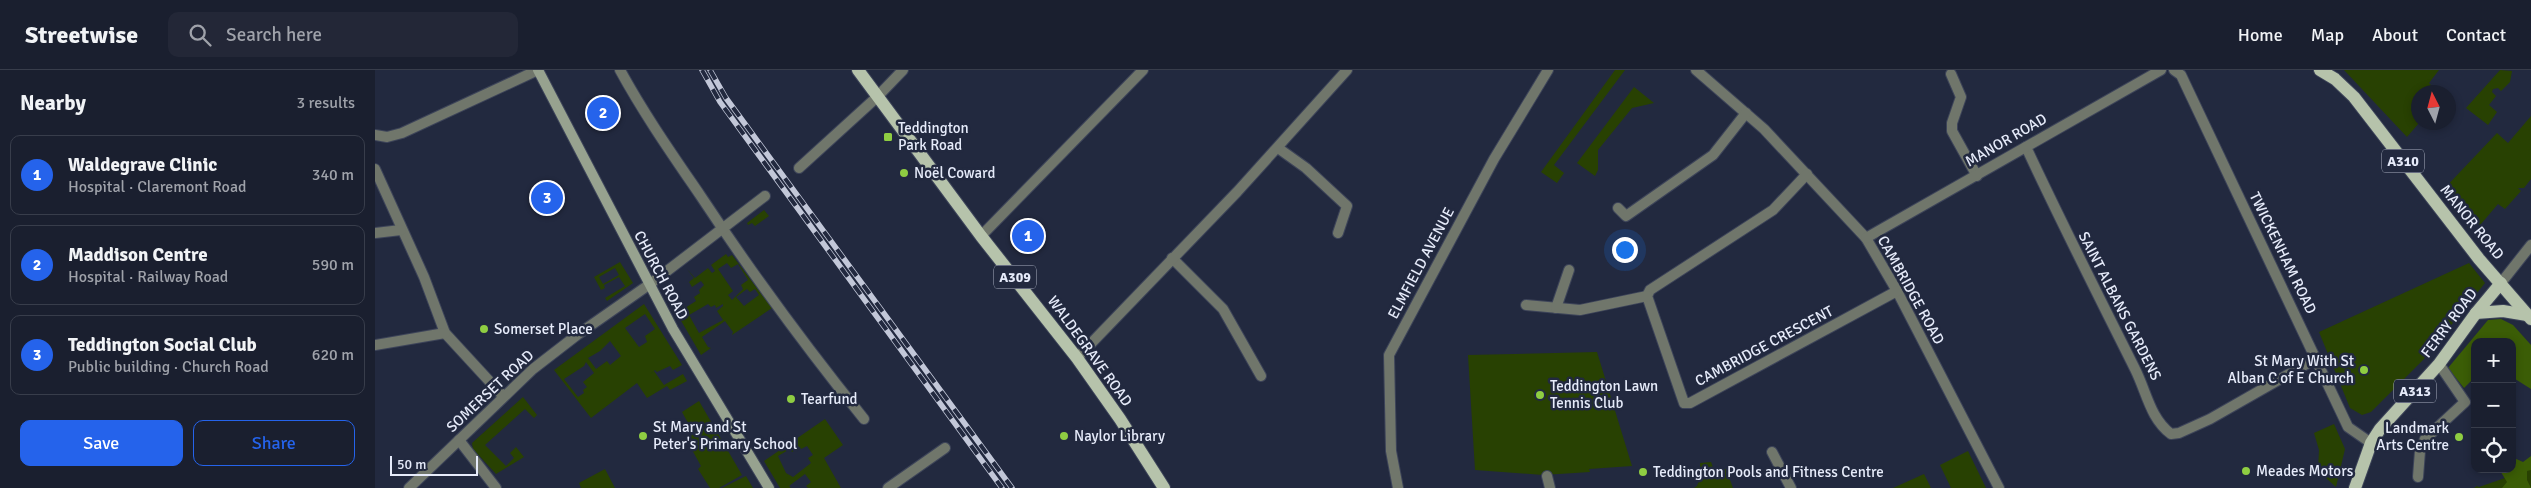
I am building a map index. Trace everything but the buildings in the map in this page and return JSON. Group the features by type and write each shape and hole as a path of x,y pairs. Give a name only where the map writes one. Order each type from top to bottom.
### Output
{"main road":[{"name":"CHURCH ROAD","path":"538,70 697,372 769,488"},
{"name":"WALDEGRAVE ROAD","path":"858,70 981,236 1077,358 1120,419 1164,488"},
{"name":"MANOR ROAD","path":"2320,70 2335,79 2355,97 2479,259 2501,283"},
{"name":"FERRY ROAD","path":"2371,443 2380,429 2439,364 2475,313 2501,283"},
{"name":"A310","path":"2501,283 2529,317"},
{"path":"2475,313 2503,312 2529,317"},
{"name":"A313","path":"2355,488 2371,443"}],"street":[{"path":"375,135 387,137 402,134 538,70"},
{"path":"620,70 641,108 722,229 797,334 863,420"},
{"path":"799,168 877,97 903,70"},
{"path":"981,236 1143,70"},
{"path":"1077,358 1278,148 1347,70"},
{"name":"ELMFIELD AVENUE","path":"1398,488 1391,451 1389,355 1494,159 1548,70"},
{"name":"CAMBRIDGE ROAD","path":"1696,70 1746,113 1807,174 1866,238 1897,291 1999,488"},
{"name":"MANOR ROAD","path":"1866,238 2161,70"},
{"name":"TWICKENHAM ROAD","path":"2174,70 2181,75 2317,358 2348,427 2371,443"},
{"path":"1951,74 1961,97 1952,123 1953,131 1977,176"},
{"path":"1618,208 1626,216 1699,166 1713,155 1746,113"},
{"name":"SAINT ALBANS GARDENS","path":"2026,147 2076,255 2144,386 2159,425 2171,434 2179,433 2210,419 2317,358"},
{"path":"1278,148 1306,168 1347,206 1338,233"},
{"path":"375,170 424,277 445,333 503,396"},
{"path":"1526,305 1580,310 1647,296 1650,290 1773,210 1807,174"},
{"name":"SOMERSET ROAD","path":"409,488 503,396 577,335 650,284 765,196"},
{"path":"375,233 401,230"},
{"name":"FERRY ROAD","path":"2501,283 2531,245"},
{"path":"1171,258 1223,309 1261,376"},
{"path":"1557,308 1569,270"},
{"name":"CAMBRIDGE CRESCENT","path":"1647,296 1684,403 1690,403 1897,291"},
{"path":"375,344 445,333"},
{"path":"2418,477 2420,451 2425,439 2465,402 2439,364"},
{"path":"459,440 496,488"},
{"path":"888,488 945,448"},
{"path":"1772,452 1791,488"},
{"path":"1547,476 1550,488"}],"green space":[{"path":"1615,70 1625,70 1554,165 1564,173 1557,183 1541,172"},
{"path":"2344,70 2439,70 2429,83 2431,85 2411,85 2411,130 2413,130 2407,137"},
{"path":"2500,70 2512,71 2510,82 2501,91 2498,88 2493,89 2492,92 2496,96 2489,105 2497,112 2488,125 2466,108"},
{"path":"1634,87 1654,103 1632,108 1598,150 1598,170 1595,176 1577,163"},
{"path":"2531,116 2531,179 2524,188 2518,188 2521,191 2505,209 2498,204 2481,224 2468,228 2465,224 2467,218 2464,214 2457,214 2441,192 2497,133 2508,143"},
{"path":"764,210 769,216 755,226 752,223 748,225 747,223"},
{"path":"726,254 728,257 732,255 772,308 732,335 733,332 725,321 702,337 708,347 711,348 701,355 662,288 669,283 685,308 696,301 694,297 700,293 699,290 704,285 701,281 692,287 689,282 694,278 687,269 695,278 708,268 712,273 715,271 711,265","holes":["727,263 731,268 738,264 748,280 741,285 743,289 732,300 728,295 733,291 718,269","747,289 750,292 755,289 759,295 744,306 736,297","708,304 711,307 715,305 716,308 723,304 717,311 723,320 699,333 689,315"]},
{"path":"620,262 633,283 607,301 605,298 625,286 619,277 604,285 605,288 601,290 594,277","holes":["615,268 619,275 603,284 599,277"]},
{"path":"2469,263 2485,283 2424,359 2371,412 2362,415 2350,408 2319,332"},
{"path":"644,304 682,365 673,370 670,366 657,372 655,370 649,375 654,371 664,385 683,374 687,381 670,390 667,386 647,398 637,383 591,418 554,370","holes":["645,314 655,329 645,336 647,342 639,347 625,328","610,341 621,356 610,365 607,361 596,369 588,358 600,351","586,362 594,373 583,382 587,387 583,390 584,393 578,397 564,379 584,366"]},
{"path":"2501,319 2513,325 2531,345 2531,389 2516,380 2516,338 2473,338 2488,320"},
{"path":"2471,340 2471,381 2464,388 2448,368"},
{"name":"Teddington Lawn Tennis Club","path":"1597,352 1632,466 1589,469 1590,472 1543,475 1475,470 1468,355"},
{"path":"523,397 537,415 534,418 525,409 485,445 506,466 514,458 510,453 516,447 524,457 496,474 473,449 472,443"},
{"path":"699,401 742,475 719,488 710,488 698,469 701,466 686,439 694,434 682,412"},
{"path":"825,419 843,445 824,458 841,488 808,488 806,486 811,482 805,474 789,486 791,488 780,488 764,461","holes":["807,446 813,455 808,458 811,463 793,477 786,473 778,456 790,449 792,452 800,447 801,449"]},
{"path":"2334,424 2345,449 2336,487 2318,471 2319,450 2314,433"},
{"path":"1968,451 1986,488 1951,488 1940,465"},
{"path":"2531,456 2531,470 2527,471 2527,480 2531,488 2502,488 2507,482 2501,473 2516,473 2516,459 2523,462"},
{"path":"1711,462 1715,473 1726,469 1733,488 1694,488 1697,486 1701,475 1700,463"},
{"path":"605,469 615,488 581,488 579,483"},
{"path":"2531,469 2531,488 2474,488 2477,486 2479,487"},
{"path":"1924,474 1931,488 1893,488"},
{"path":"746,476 753,488 722,488"}],"railway":[{"path":"702,70 720,102 1002,488"},
{"path":"710,70 726,98 1012,488"}],"place":[{"name":"Maddison Centre","path":"603,113"},
{"name":"Teddington Park Road","path":"888,137"},
{"name":"Noël Coward","path":"904,173"},
{"name":"Teddington Social Club","path":"547,198"},
{"name":"Waldegrave Clinic","path":"1028,236"},
{"name":"Somerset Place","path":"484,329"},
{"name":"St Mary With St Alban C of E Church","path":"2364,370"},
{"name":"Teddington Lawn Tennis Club","path":"1540,395"},
{"name":"Tearfund","path":"791,399"},
{"name":"St Mary and St Peter's Primary School","path":"643,436"},
{"name":"Naylor Library","path":"1064,436"},
{"name":"Landmark Arts Centre","path":"2459,437"},
{"name":"Meades Motors","path":"2246,471"},
{"name":"Teddington Pools and Fitness Centre","path":"1643,472"}]}
